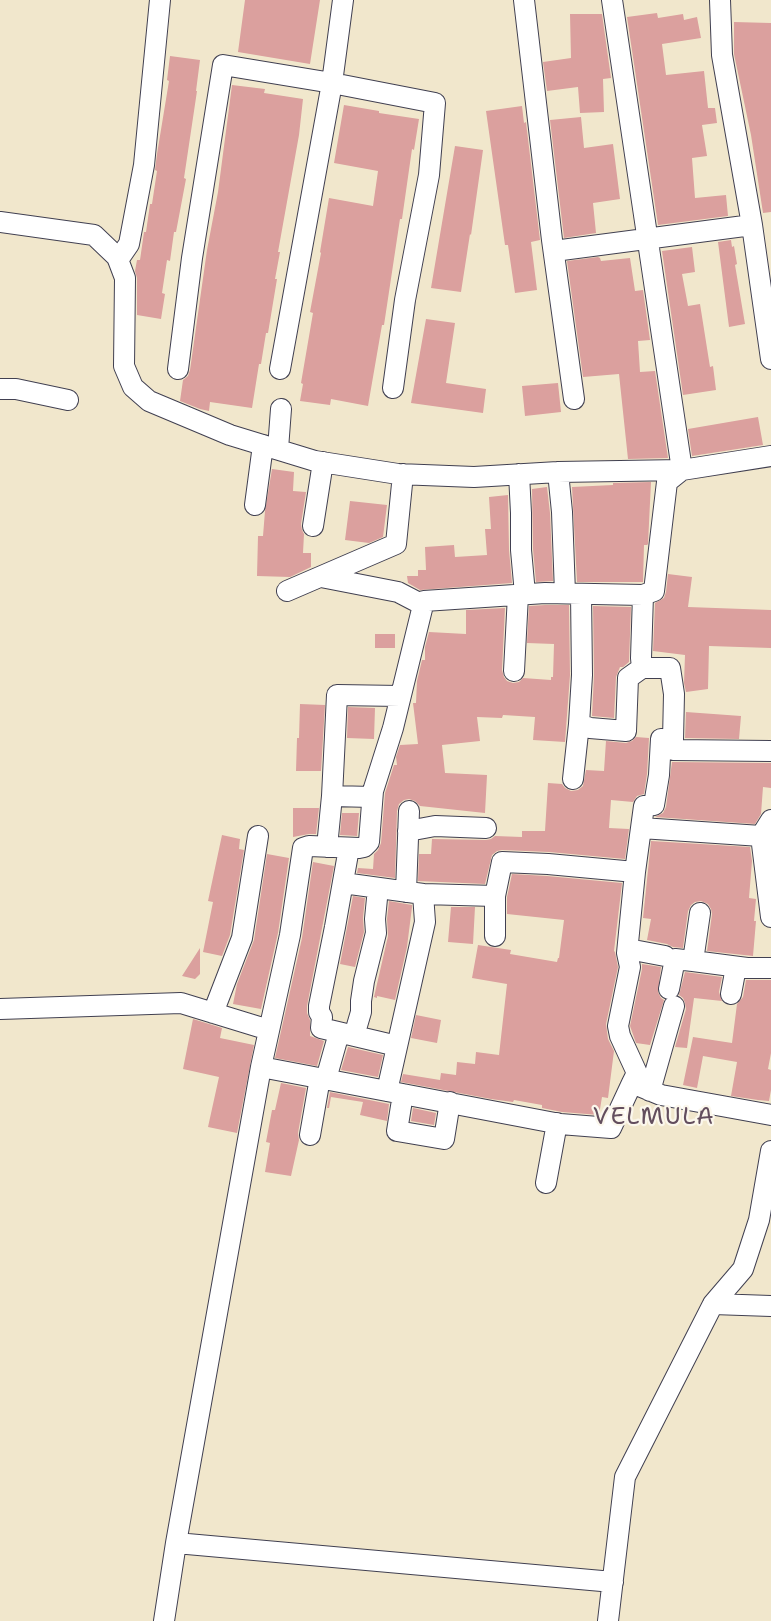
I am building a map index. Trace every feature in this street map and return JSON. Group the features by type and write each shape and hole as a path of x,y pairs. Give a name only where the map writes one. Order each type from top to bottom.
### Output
{"street":[{"path":"118,260 129,244 144,165 160,0"},
{"path":"280,369 332,83 343,0"},
{"path":"524,0 574,399"},
{"path":"612,0 682,470"},
{"path":"720,0 722,55 759,236 771,359"},
{"path":"178,369 192,258 223,65 435,103 429,175 405,300 393,388"},
{"path":"0,222 94,235 117,256 125,278 124,366 134,387 149,401 230,435 323,462 403,474 474,477 558,472 682,470 771,456"},
{"path":"554,251 648,239 759,236"},
{"path":"0,389 16,389 68,400"},
{"path":"255,505 281,409"},
{"path":"313,526 323,462"},
{"path":"164,1621 261,1067 290,935 303,848 309,846 364,847 369,842 373,791 393,728 424,601 521,595 644,595 654,591 667,482 682,470"},
{"path":"558,472 582,675 573,779"},
{"path":"287,591 396,544 403,474"},
{"path":"514,672 521,595 519,474"},
{"path":"321,577 398,592 423,605"},
{"path":"642,668 644,595"},
{"path":"579,724 590,728 626,731 628,678 642,668 670,668 674,694 673,750 771,751"},
{"path":"327,847 337,695 400,696"},
{"path":"261,1067 557,1124 610,1128 637,1072 618,1026 630,967 628,949 644,806 654,805 659,775 661,739 673,740"},
{"path":"332,796 372,797"},
{"path":"409,811 408,831 414,893 425,922 397,1046 395,1092 397,1131 444,1139 450,1102"},
{"path":"408,831 435,826 486,828"},
{"path":"641,828 766,828 771,917"},
{"path":"213,1013 242,938 258,837"},
{"path":"349,848 319,1006 322,1017 321,1028 397,1046"},
{"path":"495,936 495,896 502,862 635,872"},
{"path":"343,883 414,893 495,896"},
{"path":"310,1135 323,1078 346,1034 362,1012 364,981 376,933 378,888"},
{"path":"693,961 700,913"},
{"path":"628,949 664,956"},
{"path":"650,1091 671,998 675,959 736,967 771,968"},
{"path":"731,994 736,967"},
{"path":"0,1010 181,1003 269,1030"},
{"path":"632,1083 661,1095 771,1115"},
{"path":"546,1183 557,1124"},
{"path":"608,1621 625,1477 713,1304 743,1269 759,1220 771,1151"},
{"path":"713,1304 771,1306"},
{"path":"177,1543 613,1582"}],"building":[{"path":"245,0 320,0 310,64 238,52"},
{"path":"657,13 658,18 683,14 684,20 697,17 701,38 662,44 666,75 704,71 708,108 715,108 717,123 702,125 707,156 692,158 695,198 726,195 728,216 658,225 627,17"},
{"path":"570,14 602,14 611,78 603,79 604,112 580,113 578,87 547,91 543,62 571,58"},
{"path":"734,22 771,23 771,212 763,213 751,135 734,54"},
{"path":"170,56 200,60 184,178 186,179 170,261 167,260 161,319 137,315 135,271 137,260 140,260 150,204 152,204 157,154 169,81 167,80"},
{"path":"232,85 265,89 264,93 303,99 299,135 278,252 280,252 275,279 277,279 252,408 210,402 209,411 180,401 183,380 188,376 190,370"},
{"path":"344,105 419,119 368,406 331,399 330,405 300,401 313,313 310,312 329,198 373,206 378,171 334,163"},
{"path":"522,106 524,123 526,122 540,240 531,242 537,290 515,293 508,245 505,245 486,111"},
{"path":"581,117 584,148 613,144 620,199 593,203 596,233 564,238 550,120"},
{"path":"455,146 483,150 461,292 431,288"},
{"path":"731,240 737,264 735,265 745,324 729,327 718,242"},
{"path":"692,247 695,272 682,274 688,306 700,304 716,390 683,395 662,251"},
{"path":"598,257 601,261 630,258 635,291 643,290 650,340 638,341 640,372 655,371 668,458 628,459 619,374 583,377 567,261"},
{"path":"426,319 455,323 446,383 486,389 483,413 411,403"},
{"path":"558,383 561,412 525,416 522,386"},
{"path":"758,417 763,445 692,456 688,429"},
{"path":"272,469 294,472 293,491 306,492 301,524 304,534 303,553 311,553 311,567 290,577 257,576 258,536 263,536"},
{"path":"651,482 648,544 644,545 643,582 577,582 572,487"},
{"path":"547,487 553,581 536,582 532,489"},
{"path":"508,495 512,583 420,590 408,583 407,576 418,576 418,570 426,570 425,547 454,545 455,557 487,555 485,529 491,529 489,497"},
{"path":"350,501 387,505 383,537 369,543 345,540"},
{"path":"668,574 692,577 688,607 771,610 771,648 709,646 708,689 686,692 685,655 653,651 655,603 664,598"},
{"path":"569,605 570,675 565,742 533,740 535,717 503,715 502,718 477,717 480,741 442,745 445,773 487,775 485,813 420,806 415,801 404,800 399,804 397,811 395,878 357,873 358,868 373,869 374,854 381,843 385,793 394,765 397,765 396,757 400,745 418,744 413,703 416,703 417,681 422,660 425,660 425,647 429,632 466,634 466,610 505,608 502,670 504,677 513,683 523,678 551,680 554,644 527,643 529,606"},
{"path":"593,606 631,607 629,662 620,667 616,677 614,718 592,716"},
{"path":"375,634 395,634 395,648 375,648"},
{"path":"300,704 325,705 321,771 296,771"},
{"path":"348,707 375,708 374,739 347,738"},
{"path":"686,712 741,716 739,739 685,738"},
{"path":"636,737 649,738 644,794 637,796 633,802 611,800 609,828 629,829 625,859 502,850 492,855 485,884 418,881 419,854 431,854 432,839 486,840 495,836 522,837 522,831 545,831 548,783 562,784 571,791 578,790 583,786 586,770 604,771 606,741 626,743"},
{"path":"672,762 771,763 771,788 763,787 761,814 755,824 655,817 663,813 666,807"},
{"path":"293,808 319,808 316,834 293,837"},
{"path":"342,813 359,813 357,836 340,835"},
{"path":"222,835 240,839 239,849 244,850 230,935 222,956 203,952 213,902 208,901"},
{"path":"651,841 750,847 752,861 749,898 756,899 753,956 707,951 712,914 708,904 701,901 691,905 688,911 683,948 647,940 651,919 643,918"},
{"path":"267,854 289,858 278,933 261,1009 233,1004 237,984 254,940"},
{"path":"313,862 334,866 307,1006 310,1036 324,1041 317,1066 275,1058 302,938"},
{"path":"512,874 622,883 614,951 618,967 606,1024 608,1039 614,1051 608,1098 602,1097 599,1115 562,1112 542,1108 542,1105 491,1099 401,1082 403,1074 440,1080 441,1073 456,1075 457,1062 475,1064 476,1052 499,1055 507,984 472,978 478,945 511,950 510,954 557,962 564,920 507,914 507,897"},
{"path":"353,896 365,898 364,932 355,967 340,964"},
{"path":"389,901 412,905 407,947 395,1000 374,997 388,936"},
{"path":"451,907 475,907 473,944 448,942"},
{"path":"200,948 200,974 195,979 182,976"},
{"path":"642,964 661,967 658,992 664,1000 650,1045 636,1043 630,1026"},
{"path":"685,972 722,977 719,992 722,1001 694,998 687,1048 675,1047 686,1009 683,998 679,995"},
{"path":"746,980 771,980 771,1053 768,1069 771,1070 771,1090 769,1101 731,1096 737,1062 703,1056 697,1088 683,1085 693,1037 732,1043 737,1004 743,997"},
{"path":"416,1015 441,1020 437,1043 411,1038"},
{"path":"193,1019 222,1028 220,1038 254,1045 237,1133 208,1127 219,1077 183,1069"},
{"path":"348,1047 383,1055 378,1077 341,1070"},
{"path":"281,1083 306,1088 298,1133 299,1140 291,1176 265,1172 270,1143 266,1142 272,1110 275,1110"},
{"path":"330,1092 389,1104 387,1121 360,1115 363,1102 331,1097 329,1108 327,1108"},
{"path":"413,1108 436,1113 434,1125 411,1121"}],"district":[{"name":"VELMULA","path":"654,1118"}]}
